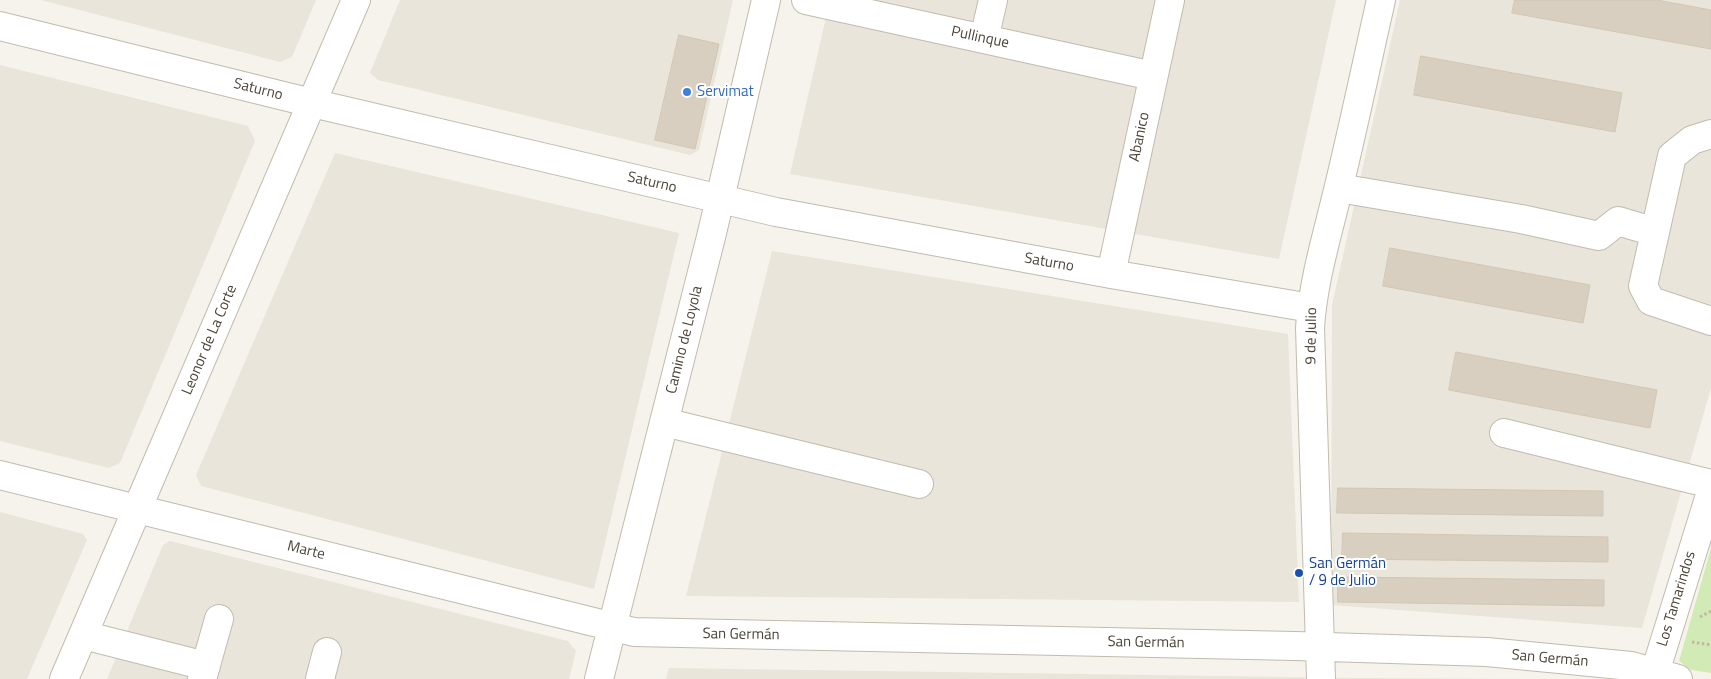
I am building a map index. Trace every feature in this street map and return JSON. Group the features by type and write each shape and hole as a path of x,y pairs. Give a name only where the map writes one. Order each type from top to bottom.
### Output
{"street":[{"name":"Leonor de La Corte","path":"64,679 356,0"},
{"name":"Camino de Loyola","path":"599,679 720,199 766,0"},
{"name":"Pullinque","path":"806,0 1153,76"},
{"path":"984,39 993,0"},
{"name":"Abanico","path":"1111,274 1170,0"},
{"name":"9 de Julio","path":"1321,679 1311,308 1315,282 1339,188 1381,0"},
{"name":"Saturno","path":"0,26 312,103 776,212 1111,274 1311,308"},
{"path":"1711,134 1692,140 1672,156 1643,286 1651,301 1711,321"},
{"path":"1339,188 1521,219 1599,236 1618,221 1655,232"},
{"path":"664,422 919,484"},
{"path":"1504,433 1711,484"},
{"name":"Marte","path":"0,475 611,628"},
{"name":"Los Tamarindos","path":"1662,677 1711,492"},
{"path":"83,634 204,672 219,619"},
{"name":"San Germán","path":"611,628 650,633 1321,646 1487,652 1631,666 1662,677"},
{"path":"320,679 327,652"}],"shaded area":[{"path":"41,0 316,0 292,57 280,62"},
{"path":"400,0 733,0 699,150 690,155 378,80 370,73"},
{"path":"830,0 1336,0 1279,259 790,174"},
{"path":"1400,0 1711,0 1711,388 1642,628 1331,605 1332,305"},
{"path":"0,65 248,126 255,141 120,463 109,468 0,441"},
{"path":"335,153 679,233 594,589 201,486 196,475"},
{"path":"772,251 1288,334 1299,602 686,596"},
{"path":"0,512 83,534 87,540 27,679 0,679"},
{"path":"170,541 568,641 576,651 569,679 107,679 163,545"},
{"path":"669,668 1356,678 1534,679 666,679"}],"green space":[{"path":"1711,548 1711,673 1691,670 1679,661"}],"building":[{"path":"1515,0 1657,0 1711,10 1711,49 1512,13"},
{"name":"Servimat","path":"679,35 719,44 695,149 655,140"},
{"path":"1421,56 1622,93 1615,132 1414,95"},
{"path":"1390,248 1590,285 1583,323 1383,286"},
{"path":"1456,352 1657,390 1650,428 1449,390"},
{"path":"1338,488 1603,491 1603,516 1337,513"},
{"path":"1343,533 1608,537 1608,562 1342,559"},
{"path":"1338,577 1604,580 1604,606 1338,602"}],"place":[{"name":"Servimat","path":"687,92"},
{"name":"San Germán / 9 de Julio","path":"1299,573"}]}
